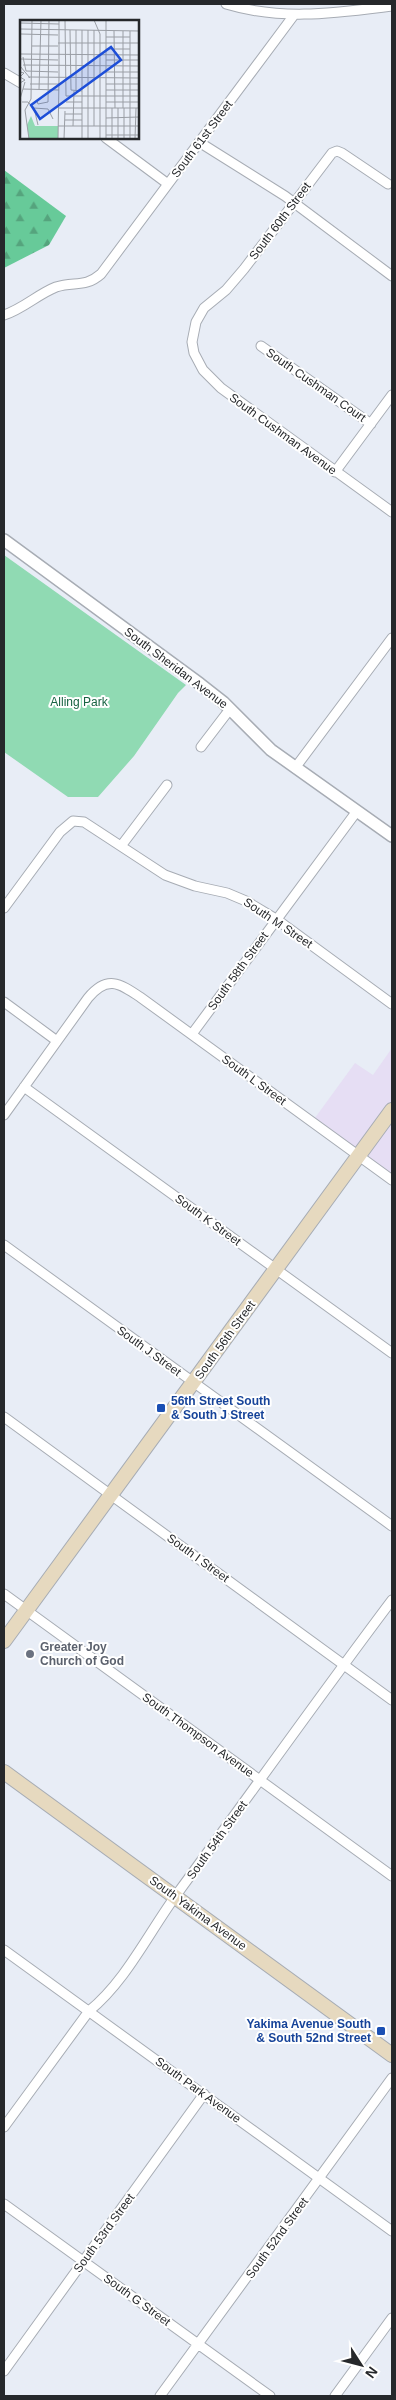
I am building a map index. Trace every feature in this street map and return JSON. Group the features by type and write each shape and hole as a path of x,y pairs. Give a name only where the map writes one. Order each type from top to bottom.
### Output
{"main road":[{"name":"South 56th Street","path":"4,1641 392,1110"},
{"name":"South Yakima Avenue","path":"4,1772 392,2055"}],"street":[{"path":"226,4 255,11 294,15 325,14 392,6"},
{"name":"South 61st Street","path":"4,315 56,288 87,283 101,274 294,15"},
{"path":"4,73 20,82"},
{"path":"107,139 168,184"},
{"path":"199,142 294,202 392,276"},
{"name":"South 60th Street","path":"192,342 195,325 204,308 237,277 331,154 336,151 353,159 388,184"},
{"name":"South Cushman Avenue","path":"192,342 198,362 221,388 392,512"},
{"name":"South Cushman Court","path":"261,346 371,424"},
{"path":"335,472 392,395"},
{"name":"South Sheridan Avenue","path":"4,540 200,684 294,768 392,836"},
{"path":"294,768 392,638"},
{"path":"201,747 230,709"},
{"path":"121,846 167,785"},
{"name":"South 58th Street","path":"192,1034 357,811"},
{"name":"South M Street","path":"4,908 60,832 70,822 76,820 91,825 165,875 237,896 276,919 392,1004"},
{"name":"South L Street","path":"56,1041 93,992 104,984 114,983 129,990 192,1034 392,1180"},
{"path":"4,1002 56,1041 4,1115"},
{"name":"South K Street","path":"24,1087 392,1353"},
{"name":"South J Street","path":"4,1245 392,1526"},
{"name":"South I Street","path":"4,1417 392,1700"},
{"name":"South Thompson Avenue","path":"4,1594 392,1876"},
{"name":"South 54th Street","path":"4,2127 89,2011 100,2002 136,1956 175,1897 392,1600"},
{"name":"South Park Avenue","path":"4,1950 392,2232"},
{"name":"South 52nd Street","path":"160,2396 392,2078"},
{"name":"South 53rd Street","path":"4,2371 204,2094"},
{"name":"South G Street","path":"4,2204 270,2396"},
{"path":"335,2396 392,2318"}],"shaded area":[{"path":"392,1048 392,1180 312,1122 355,1063 373,1075"}],"green space":[{"path":"4,170 66,216 49,245 4,268"},
{"name":"Alling Park","path":"4,555 186,685 178,693 134,756 98,797 68,797 4,752"}],"place":[{"name":"56th Street South & South J Street","path":"161,1408"},
{"name":"Greater Joy Church of God","path":"30,1654"},
{"name":"Yakima Avenue South & South 52nd Street","path":"381,2031"}]}
